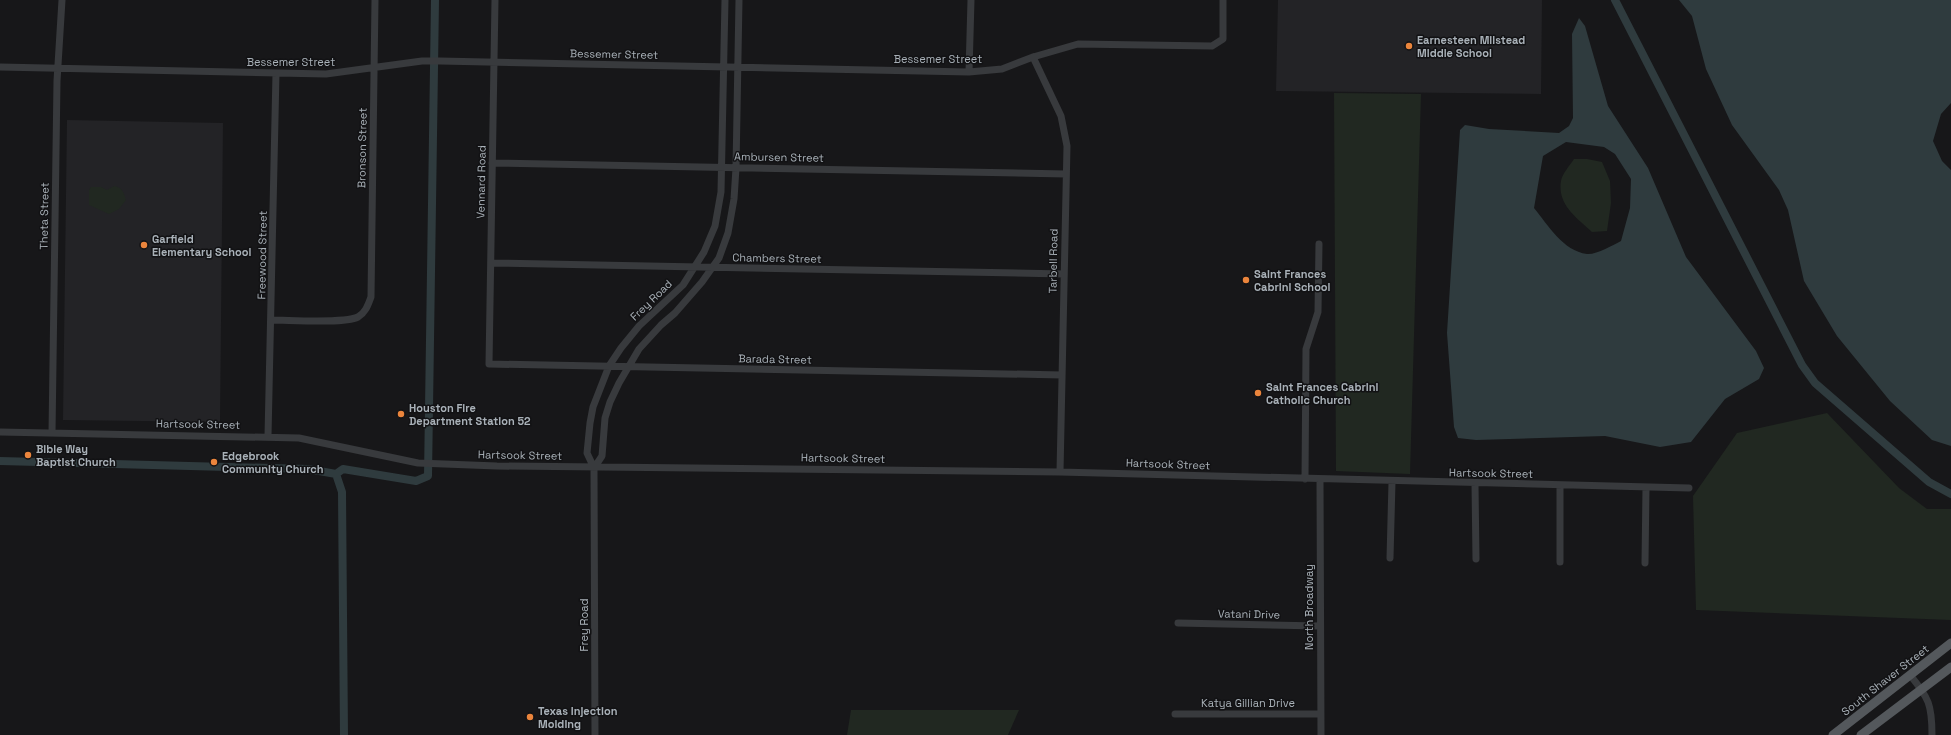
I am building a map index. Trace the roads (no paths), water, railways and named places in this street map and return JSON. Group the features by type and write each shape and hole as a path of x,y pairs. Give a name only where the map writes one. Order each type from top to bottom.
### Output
{"main road":[{"name":"South Shaver Street","path":"1833,735 1951,643"},
{"path":"1861,735 1951,667"}],"street":[{"name":"Theta Street","path":"52,433 59,68 62,0"},
{"name":"Bronson Street","path":"272,320 349,320 364,312 371,297 375,0"},
{"name":"Vennard Road","path":"489,364 495,0"},
{"name":"Frey Road","path":"596,735 594,468 587,453 590,423 593,407 609,366 639,326 683,285 693,267 704,252 715,226 721,192 725,0"},
{"name":"Frey Road","path":"594,468 602,456 603,430 610,402 628,367 639,349 690,297 719,258 728,233 734,198 736,168 739,0"},
{"path":"969,72 971,0"},
{"name":"Bessemer Street","path":"0,67 326,74 374,69 422,61 440,61 969,72 1002,69 1033,57 1078,44 1212,46 1223,39 1223,0"},
{"name":"Tarbell Road","path":"1033,57 1061,116 1067,146 1060,472"},
{"name":"Freewood Street","path":"268,436 272,320 276,73"},
{"name":"Ambursen Street","path":"492,163 1066,174"},
{"path":"1305,479 1306,348 1318,312 1319,244"},
{"name":"Chambers Street","path":"491,263 1064,274"},
{"name":"Barada Street","path":"489,364 1062,375"},
{"name":"Hartsook Street","path":"0,432 268,436 299,438 418,463 594,468 1060,472 1392,482 1689,488"},
{"name":"North Broadway","path":"1320,480 1321,735"},
{"path":"1390,558 1392,482"},
{"path":"1475,484 1476,559"},
{"path":"1560,486 1560,562"},
{"path":"1645,563 1646,487"},
{"name":"Vatani Drive","path":"1178,623 1320,626"},
{"path":"1910,675 1922,690 1932,711 1932,735"},
{"name":"Katya Gillian Drive","path":"1175,714 1320,714"}],"waterway":[{"path":"0,461 308,469 336,474 343,469 416,481 428,476 435,0"},
{"path":"1615,0 1802,365 1815,383 1929,482 1951,494"},
{"path":"336,474 342,492 344,735"}],"place":[{"name":"Earnesteen Milstead Middle School","path":"1409,46"},
{"name":"Garfield Elementary School","path":"144,245"},
{"name":"Saint Frances Cabrini School","path":"1246,280"},
{"name":"Saint Frances Cabrini Catholic Church","path":"1258,393"},
{"name":"Houston Fire Department Station 52","path":"401,414"},
{"name":"Bible Way Baptist Church","path":"28,455"},
{"name":"Edgebrook Community Church","path":"214,462"},
{"name":"Texas Injection Molding","path":"530,717"}]}
